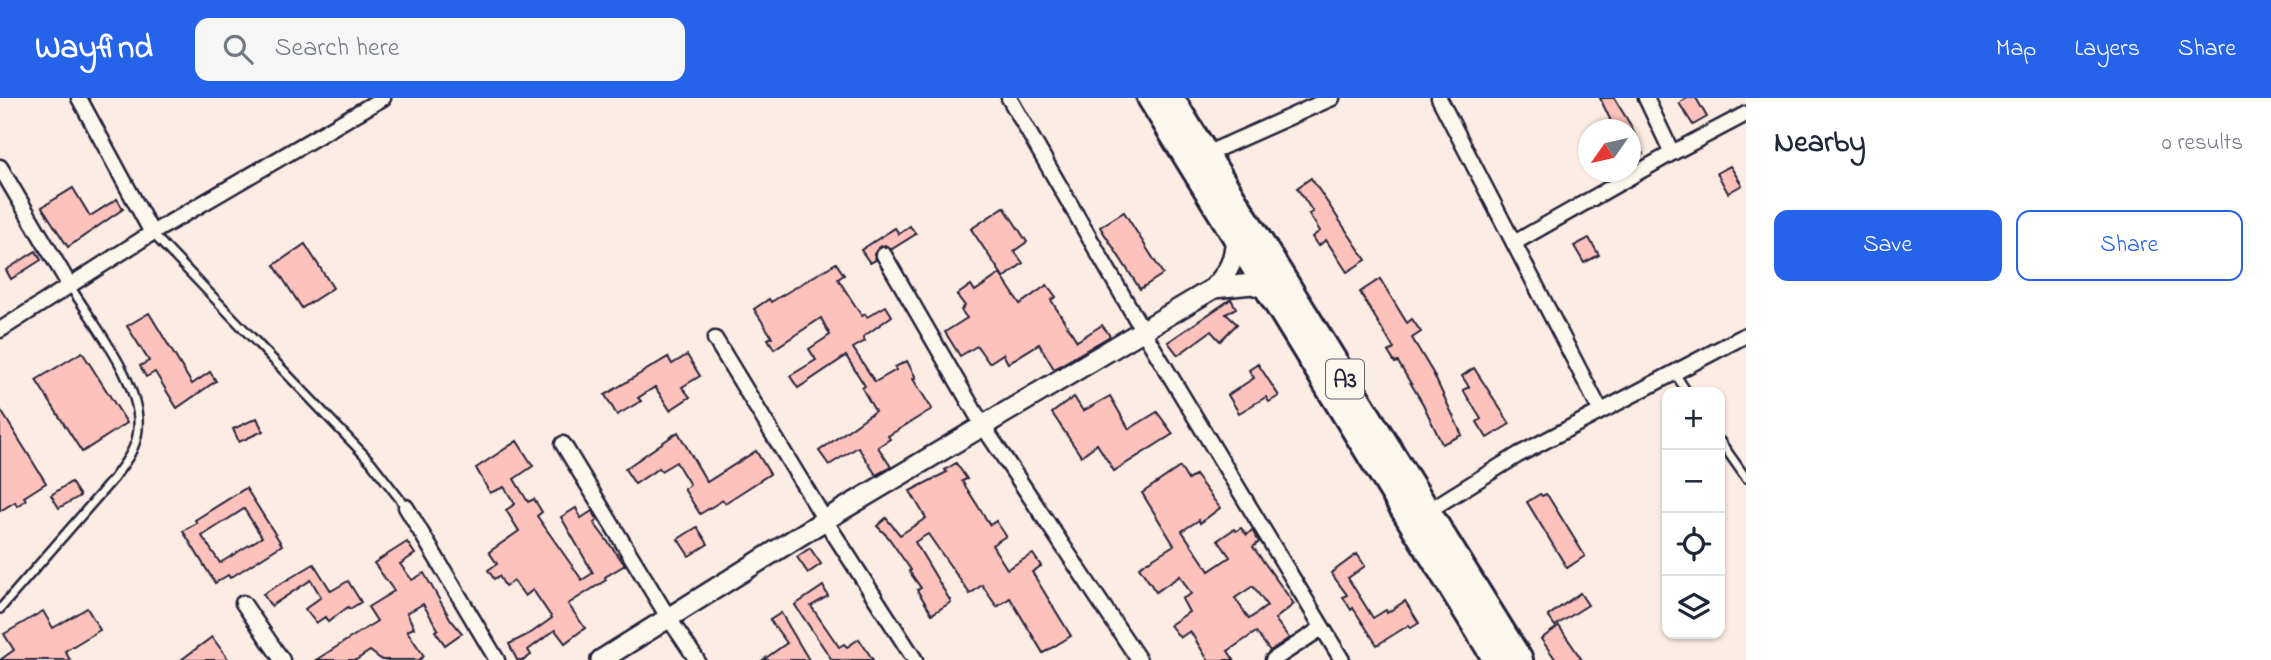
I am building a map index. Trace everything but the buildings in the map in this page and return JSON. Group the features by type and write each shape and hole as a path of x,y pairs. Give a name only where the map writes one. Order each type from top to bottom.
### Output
{"highway":[{"name":"A3","path":"1150,98 1268,289 1419,516 1520,660"},
{"name":"A3","path":"1171,98 1419,516 1496,660"}],"street":[{"path":"79,98 152,233"},
{"path":"0,330 152,233 383,98"},
{"path":"1009,98 1143,331 1342,660"},
{"path":"1206,154 1332,98"},
{"path":"1439,98 1600,410"},
{"path":"1647,98 1672,153"},
{"path":"1514,243 1746,114"},
{"path":"0,167 70,286"},
{"path":"601,660 825,520 1214,288 1227,274 1234,257 1236,237"},
{"path":"884,255 983,426 1139,660"},
{"path":"1214,288 1252,284 1268,289"},
{"path":"1419,516 1518,454 1746,335"},
{"path":"715,339 825,520 915,660"},
{"path":"563,444 668,617 698,660"},
{"path":"406,507 497,660"},
{"path":"243,603 282,660"},
{"path":"1273,660 1322,628"}],"lane":[{"path":"152,233 371,463 406,507"},
{"path":"0,609 114,478 129,457 137,436 139,410 131,383 70,286"},
{"path":"1674,372 1684,387"},
{"path":"1725,448 1746,478"}]}
